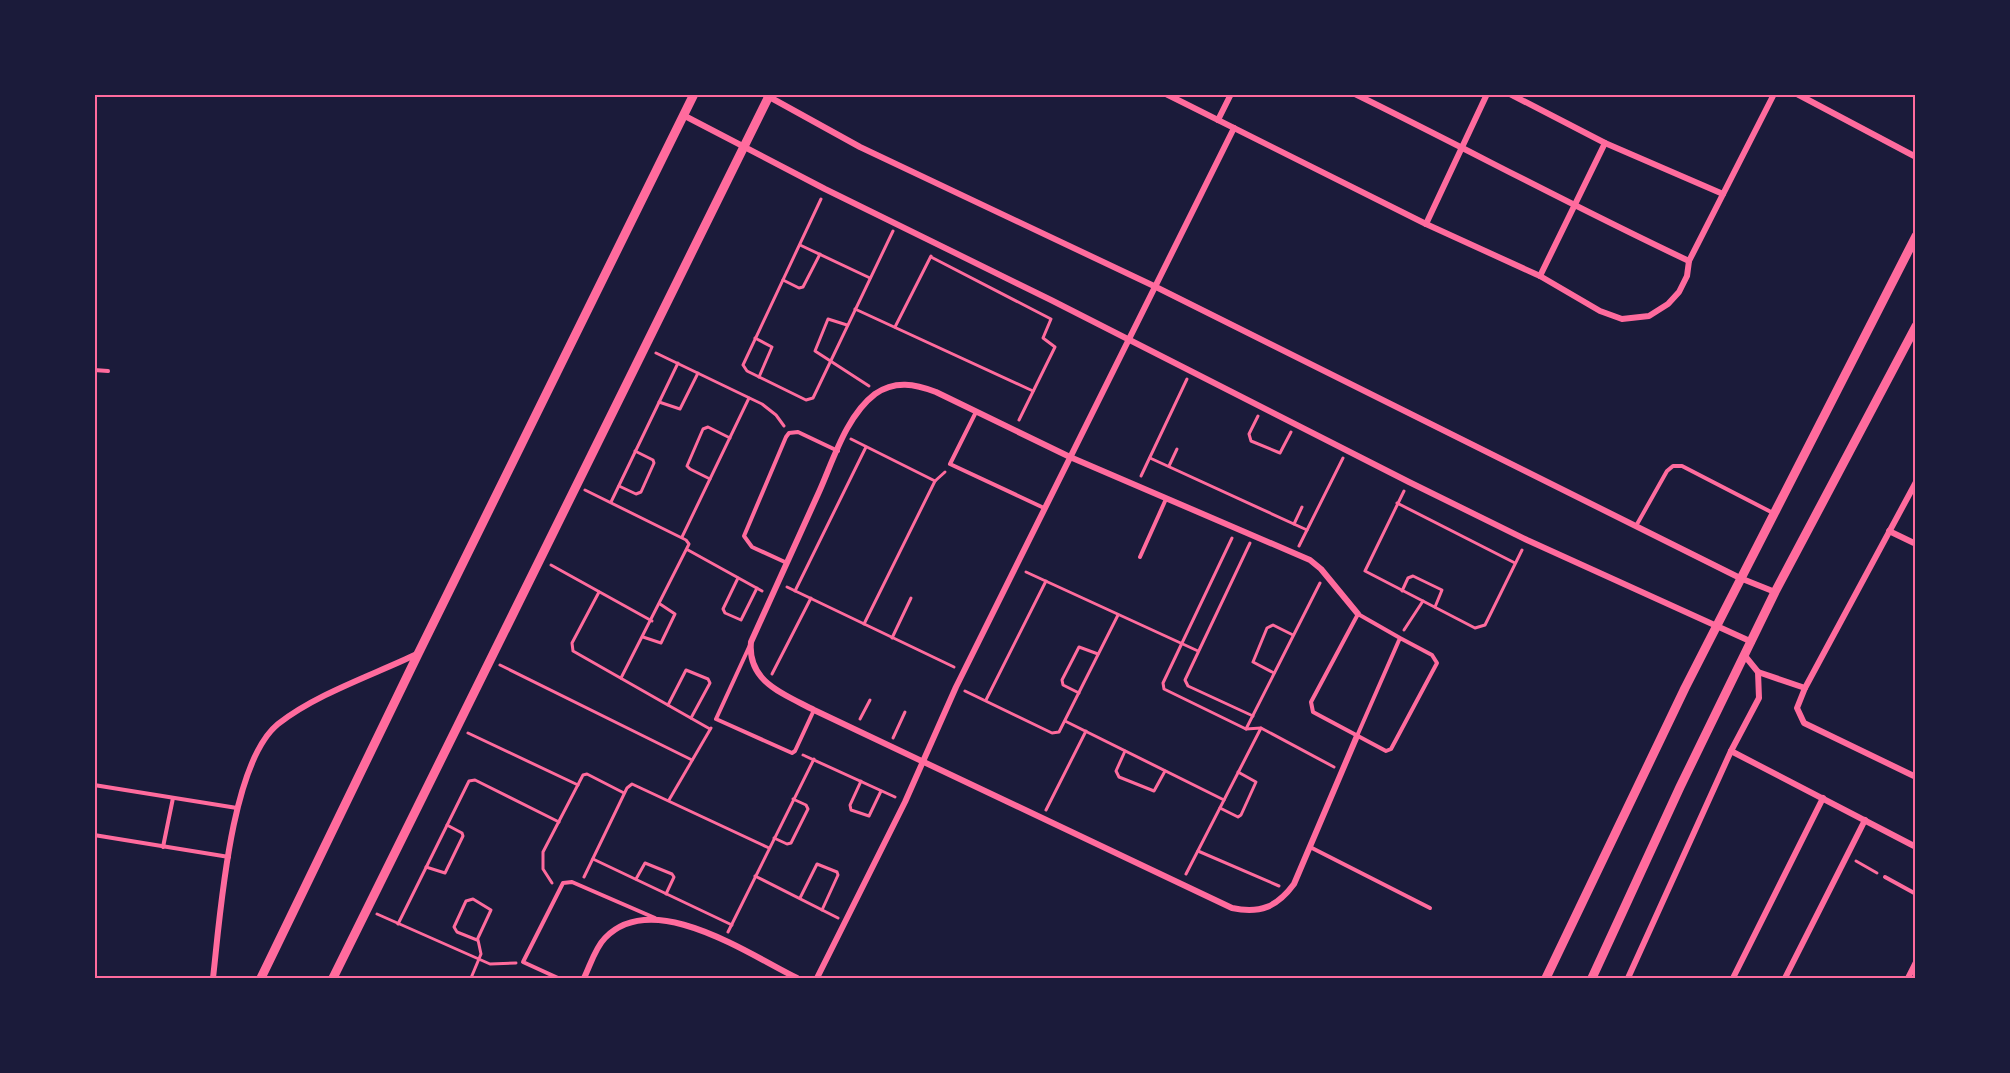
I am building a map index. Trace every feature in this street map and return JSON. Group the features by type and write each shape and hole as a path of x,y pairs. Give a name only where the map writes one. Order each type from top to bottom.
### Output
{"street":[{"path":"261,978 694,94"},
{"path":"1166,94 1426,224 1540,276 1600,311 1622,319 1650,316 1668,304 1679,292 1687,276 1689,261 1774,94"},
{"path":"1218,120 1231,94"},
{"path":"1355,94 1464,147 1572,206 1689,261"},
{"path":"1426,224 1488,94"},
{"path":"1510,94 1605,143 1724,194"},
{"path":"1797,94 1916,157"},
{"path":"333,978 768,95 860,147 1154,286 1740,578 1775,592"},
{"path":"684,115 825,189 1191,370 1346,451 1527,540 1752,642"},
{"path":"818,978 848,922 905,802 956,687 1127,339 1234,128"},
{"path":"1540,276 1572,206 1605,143"},
{"path":"1546,978 1685,688 1916,236"},
{"path":"1592,978 1680,787 1775,592 1916,326"},
{"path":"1357,736 1289,891 1268,908 1250,912 1232,908 890,744 814,710 766,684 753,666 751,642 845,435 867,402 878,393 898,385 919,385 1070,457 1310,560 1325,573 1359,614"},
{"path":"1916,482 1805,688 1797,708 1804,723 1916,777"},
{"path":"1889,531 1916,544"},
{"path":"213,978 229,857 238,809 251,763 261,743 276,726 298,710 418,654"},
{"path":"1745,656 1758,672 1805,688"},
{"path":"1628,978 1731,751 1759,698 1758,672"},
{"path":"1731,751 1916,847"},
{"path":"1733,978 1824,798"},
{"path":"1785,978 1865,820"},
{"path":"584,978 603,940 613,930 626,923 655,918 688,926 798,978"},
{"path":"1908,978 1916,962"}],"lane":[{"path":"94,370 108,371"},
{"path":"976,412 950,464 1044,508"},
{"path":"787,563 748,544 744,531 789,433 798,432 838,451"},
{"path":"1636,526 1666,471 1673,466 1682,466 1773,513"},
{"path":"1140,557 1166,498"},
{"path":"1359,614 1400,638 1434,656 1436,666 1392,749 1386,751 1313,712 1310,705 1359,614"},
{"path":"1357,736 1400,638"},
{"path":"751,642 716,719 790,753 795,751 814,710"},
{"path":"94,785 238,809"},
{"path":"163,847 173,798"},
{"path":"94,835 229,857"},
{"path":"1309,847 1430,908"},
{"path":"1885,877 1916,894"},
{"path":"558,978 524,962 559,888 569,882 655,918"}],"path":[{"path":"825,189 743,366 759,377 810,400 896,224"},
{"path":"895,328 939,244"},
{"path":"800,245 870,278"},
{"path":"783,280 799,288 803,287 820,254"},
{"path":"931,257 1051,318 1043,338 1055,347 1014,429"},
{"path":"855,309 1033,391"},
{"path":"847,325 828,319 814,348 816,352 878,393"},
{"path":"755,338 772,347 759,377"},
{"path":"643,347 749,398 777,415 789,433"},
{"path":"610,503 678,363"},
{"path":"1137,486 1191,370"},
{"path":"659,402 676,410 681,408 698,373"},
{"path":"682,538 749,398"},
{"path":"1261,408 1249,434 1251,441 1280,453 1293,424"},
{"path":"710,479 687,467 703,429 708,427 730,438"},
{"path":"845,435 935,481 864,624"},
{"path":"795,591 866,447"},
{"path":"1169,466 1177,449"},
{"path":"618,486 635,494 641,492 654,462 635,451"},
{"path":"1296,554 1346,451"},
{"path":"1150,458 1307,530"},
{"path":"1409,482 1365,570 1434,608 1475,628 1482,628 1527,540"},
{"path":"575,486 682,538 689,544 652,621 621,678"},
{"path":"1397,503 1515,563"},
{"path":"1294,524 1302,507"},
{"path":"1236,528 1163,683 1165,691 1246,729 1261,728 1342,771"},
{"path":"1253,716 1186,684 1186,678 1254,536"},
{"path":"688,550 772,596"},
{"path":"539,559 652,621"},
{"path":"1016,567 1198,651"},
{"path":"1246,729 1325,573"},
{"path":"1402,591 1408,578 1413,576 1440,589 1442,593 1434,608"},
{"path":"738,578 723,609 725,613 741,620 757,588"},
{"path":"986,700 1046,581"},
{"path":"778,582 964,671"},
{"path":"599,592 572,647 710,729"},
{"path":"766,684 811,598"},
{"path":"892,638 911,598"},
{"path":"1400,638 1422,601"},
{"path":"643,637 661,643 675,614 660,604"},
{"path":"956,687 1052,733 1059,732 1118,615"},
{"path":"1274,673 1252,662 1268,628 1273,625 1293,635"},
{"path":"1079,693 1062,684 1066,672 1080,646 1098,654"},
{"path":"489,660 693,760"},
{"path":"668,705 686,670 708,679 710,683 691,718"},
{"path":"855,729 870,700"},
{"path":"890,744 904,712"},
{"path":"669,800 716,719"},
{"path":"1065,721 1224,800"},
{"path":"456,727 578,785"},
{"path":"1181,884 1261,728"},
{"path":"1043,817 1086,731"},
{"path":"795,751 905,802"},
{"path":"1125,751 1116,771 1119,777 1154,791 1166,771"},
{"path":"724,942 814,759"},
{"path":"1220,808 1238,817 1241,815 1256,782 1238,771"},
{"path":"559,888 546,876 542,860 583,775 587,774 625,794"},
{"path":"398,924 468,782 472,780 559,822"},
{"path":"861,781 850,807 866,817 870,814 882,790"},
{"path":"580,886 628,786 636,784 769,848"},
{"path":"774,838 790,844 808,809 806,805 793,799"},
{"path":"426,867 443,874 458,846 463,835 447,825"},
{"path":"1198,851 1289,891"},
{"path":"1847,856 1885,877"},
{"path":"593,859 732,925"},
{"path":"636,879 645,863 672,874 674,878 666,894"},
{"path":"800,898 817,864 837,872 838,875 822,910"},
{"path":"756,876 848,922"},
{"path":"471,978 480,960 478,940 491,910 488,906 471,899 466,901 454,927 457,932 478,940"},
{"path":"367,909 490,964 524,962"}]}
